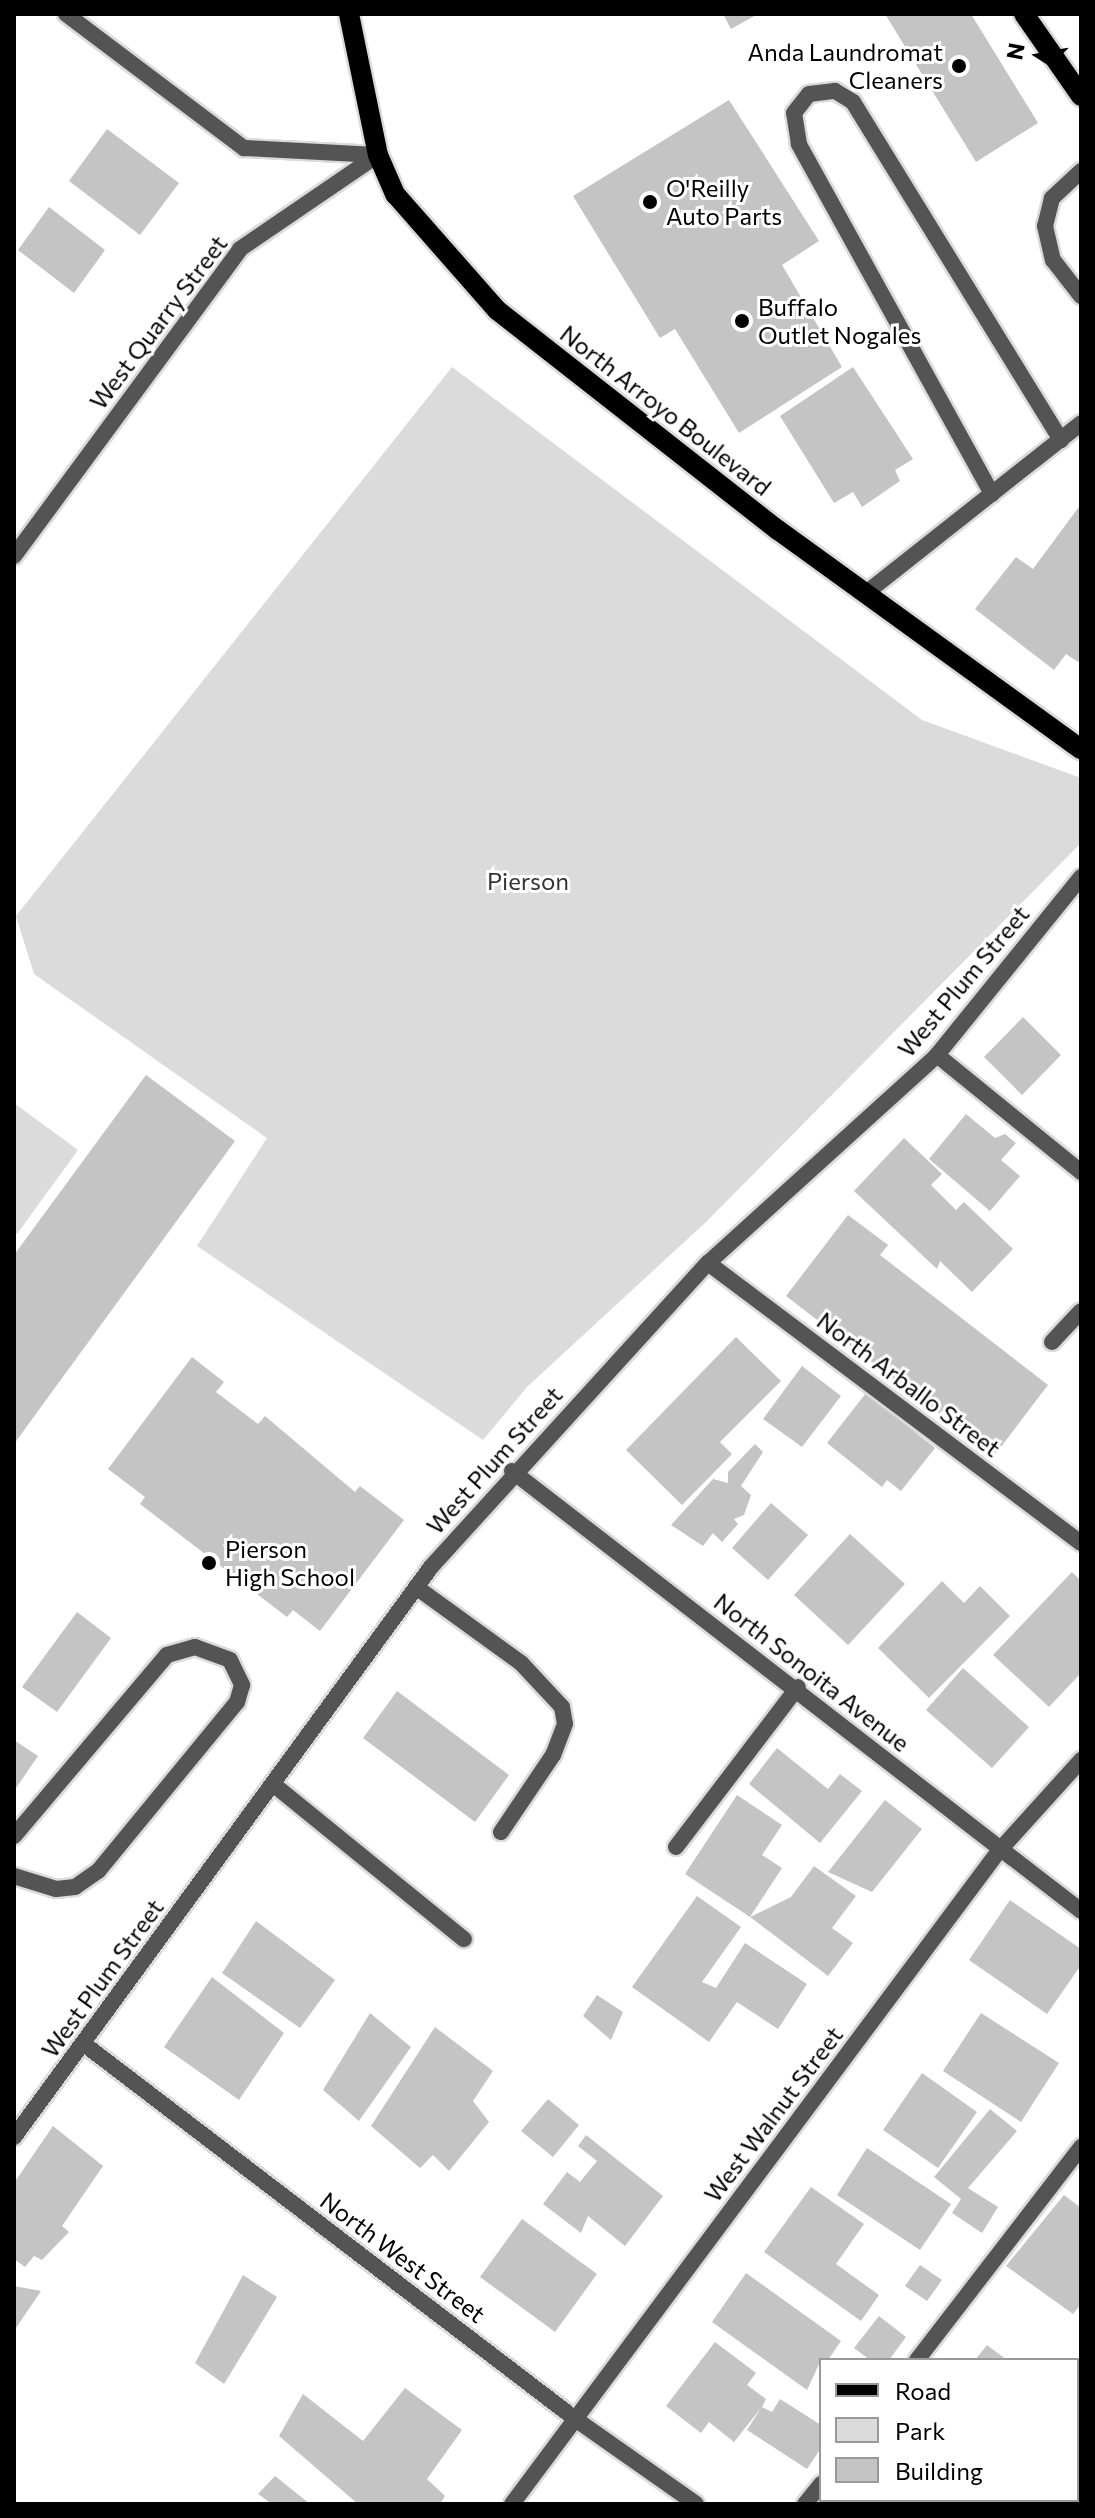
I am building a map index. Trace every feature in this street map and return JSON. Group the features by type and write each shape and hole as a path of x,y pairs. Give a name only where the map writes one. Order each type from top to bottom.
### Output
{"main road":[{"name":"North Arroyo Boulevard","path":"349,14 378,155 395,194 497,310 866,593 1081,749"},
{"path":"1024,14 1081,96"}],"street":[{"path":"66,14 244,148 378,155"},
{"path":"992,494 799,144 794,113 809,94 835,91 853,102 1061,440"},
{"name":"West Quarry Street","path":"14,556 240,249 378,155"},
{"path":"1081,171 1052,198 1045,226 1053,260 1081,296"},
{"path":"866,593 1081,423"},
{"name":"West Plum Street","path":"14,2137 416,1587 512,1471 708,1263 937,1055 1081,877"},
{"path":"937,1055 1081,1172"},
{"name":"North Arballo Street","path":"708,1263 1081,1543"},
{"path":"1052,1342 1081,1311"},
{"name":"North Sonoita Avenue","path":"512,1471 798,1687 998,1852 1081,1911"},
{"path":"416,1587 521,1663 562,1707 565,1724 553,1755 501,1832"},
{"path":"14,1836 167,1655 195,1647 230,1660 242,1685 237,1702 98,1871 75,1887 56,1889 14,1876"},
{"path":"676,1847 798,1687"},
{"name":"West Walnut Street","path":"512,2504 578,2421 998,1852 1081,1760"},
{"path":"273,1784 464,1939"},
{"name":"North West Street","path":"84,2044 578,2421 696,2504"},
{"path":"919,2358 1081,2147"},
{"path":"805,2504 819,2486"}],"green space":[{"name":"Pierson","path":"452,367 922,720 1081,778 1081,843 706,1222 527,1387 483,1440 197,1246 267,1138 34,974 16,916"},
{"path":"14,1103 78,1150 17,1234 14,1232"}],"building":[{"path":"723,14 758,14 731,29"},
{"path":"885,14 971,14 1038,123 976,162"},
{"path":"729,100 819,241 782,265 842,367 739,433 675,329 660,338 573,196"},
{"path":"107,129 179,183 140,235 69,181"},
{"path":"49,207 105,250 74,293 18,250"},
{"path":"853,367 913,459 895,470 900,481 862,507 853,492 834,503 780,416"},
{"path":"1081,504 1081,658 1078,662 1066,654 1054,670 975,609 1016,557 1033,569"},
{"path":"1023,1017 1061,1055 1022,1095 984,1057"},
{"path":"146,1075 235,1141 14,1444 14,1255"},
{"path":"966,1114 995,1138 1005,1134 1016,1143 1001,1160 1020,1176 990,1211 929,1159"},
{"path":"904,1138 942,1174 931,1185 956,1210 964,1202 1013,1249 972,1292 940,1261 937,1269 854,1191"},
{"path":"848,1215 888,1245 880,1255 1048,1385 994,1456 786,1296"},
{"path":"736,1337 781,1381 720,1442 732,1454 682,1505 626,1450"},
{"path":"192,1357 224,1382 216,1392 258,1424 265,1416 355,1492 360,1486 404,1520 320,1631 293,1610 287,1617 140,1504 145,1497 108,1469"},
{"path":"802,1366 841,1396 802,1447 763,1419"},
{"path":"866,1393 935,1448 901,1491 887,1480 882,1487 827,1443"},
{"path":"755,1444 763,1452 741,1486 751,1495 744,1515 734,1519 738,1524 722,1542 713,1533 703,1546 671,1525 713,1479 728,1483 728,1472"},
{"path":"771,1503 808,1535 768,1580 732,1548"},
{"path":"850,1534 905,1584 848,1645 794,1595"},
{"path":"1072,1572 1081,1581 1081,1673 1049,1707 993,1655"},
{"path":"942,1581 964,1603 980,1586 1010,1616 929,1698 878,1648"},
{"path":"77,1612 111,1638 57,1712 22,1687"},
{"path":"963,1668 1029,1727 992,1768 926,1710"},
{"path":"397,1691 509,1775 475,1822 363,1738"},
{"path":"14,1740 38,1756 14,1791"},
{"path":"777,1748 828,1789 840,1774 862,1791 820,1843 749,1784"},
{"path":"737,1795 782,1825 762,1855 782,1868 750,1917 685,1874"},
{"path":"885,1800 922,1829 872,1892 828,1872"},
{"path":"814,1866 856,1896 832,1928 853,1943 828,1976 750,1917 791,1897"},
{"path":"697,1896 741,1927 702,1982 716,1988 745,1943 807,1984 778,2029 737,2002 709,2042 632,1987"},
{"path":"1010,1900 1081,1949 1081,1965 1047,2014 969,1960"},
{"path":"256,1921 335,1980 300,2028 222,1973"},
{"path":"212,1977 284,2033 239,2100 164,2047"},
{"path":"597,1995 623,2012 611,2040 583,2016"},
{"path":"370,2013 411,2047 359,2121 323,2090"},
{"path":"981,2013 1059,2063 1021,2122 943,2071"},
{"path":"435,2027 493,2071 473,2101 489,2122 449,2171 433,2155 420,2168 371,2126"},
{"path":"922,2073 977,2112 938,2168 883,2130"},
{"path":"548,2099 579,2125 553,2157 521,2131"},
{"path":"990,2109 1017,2131 968,2188 998,2207 982,2233 952,2213 961,2199 934,2177"},
{"path":"53,2126 103,2166 62,2226 69,2232 42,2260 34,2256 25,2267 14,2259 14,2183"},
{"path":"586,2135 663,2196 625,2246 588,2216 581,2233 543,2204 567,2172 580,2182 597,2161 578,2146"},
{"path":"867,2148 951,2204 920,2250 837,2195"},
{"path":"811,2187 864,2224 836,2264 879,2295 861,2321 764,2252"},
{"path":"1064,2195 1081,2208 1081,2304 1073,2314 1006,2266"},
{"path":"522,2219 597,2274 555,2332 480,2277"},
{"path":"920,2265 942,2280 927,2301 905,2286"},
{"path":"746,2273 841,2341 829,2358 819,2358 807,2390 712,2322"},
{"path":"243,2275 277,2297 224,2384 195,2363"},
{"path":"14,2286 41,2291 14,2331"},
{"path":"879,2316 906,2337 890,2358 867,2358 854,2348"},
{"path":"715,2342 756,2373 747,2385 766,2399 762,2407 772,2412 780,2399 819,2424 819,2451 807,2469 747,2430 761,2408 734,2442 709,2422 701,2433 666,2406"},
{"path":"987,2345 1004,2358 977,2358"},
{"path":"405,2388 462,2430 427,2479 445,2496 440,2504 358,2504 279,2436 303,2394 363,2441"},
{"path":"275,2476 310,2504 272,2504 258,2494"}],"place":[{"name":"Anda Laundromat Cleaners","path":"959,66"},
{"name":"O'Reilly Auto Parts","path":"650,202"},
{"name":"Buffalo Outlet Nogales","path":"742,321"},
{"name":"Pierson High School","path":"209,1563"}]}
